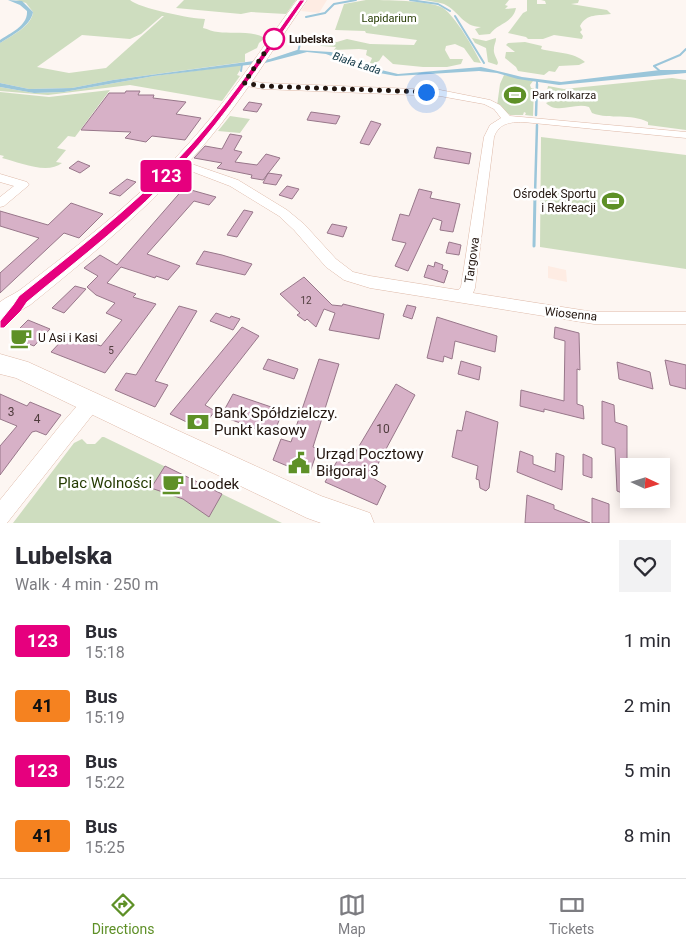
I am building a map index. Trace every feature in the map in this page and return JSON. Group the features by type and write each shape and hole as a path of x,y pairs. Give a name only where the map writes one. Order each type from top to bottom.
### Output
{"street":[{"path":"0,314 11,305 23,299 117,222 179,163 215,122 302,0"},
{"path":"244,83 263,86 440,93 487,102 508,120 525,119 686,136"},
{"name":"Targowa","path":"179,163 234,183 282,213 299,227 331,263 349,276 370,282 457,296 464,294 468,288 490,132 497,124 508,120"},
{"path":"0,178 23,184 0,203"},
{"name":"Wiosenna","path":"457,296 594,318 686,318"},
{"path":"0,325 23,299"},
{"path":"0,352 16,360 19,364 10,366"},
{"path":"10,366 307,504 348,521"},
{"path":"0,516 91,403"}],"shaded area":[{"path":"308,0 327,0 319,13 301,11"},
{"path":"548,266 566,270 567,282 548,278"}],"green space":[{"path":"16,0 130,0 154,10 205,19 203,28 212,31 248,33 265,38 259,43 257,48 245,54 245,62 113,80 72,88 29,89 0,83 0,43 29,22 33,12 26,3","holes":["164,16 106,68 69,73 37,67 82,35 130,39 141,34"]},
{"path":"184,0 296,0 286,14 251,12 241,14 176,8"},
{"name":"Lapidarium","path":"366,0 427,3 443,8 459,26 481,63 474,62 464,48 455,44 446,46 445,50 450,59 463,59 461,64 447,67 423,67 393,64 383,55 379,61 372,64 370,63 372,58 366,55 367,50 334,50 336,47 322,46 311,40 319,39 337,42 347,39 370,44 414,45 417,40 366,33 365,31 335,30 344,4"},
{"path":"423,0 509,0 505,5 508,6 505,9 516,8 509,20 490,34 479,35 475,29 481,27 465,22 449,7 442,3"},
{"path":"527,0 537,0 537,4 546,4 545,1 541,0 579,0 578,3 571,4 607,10 611,14 593,16 586,19 580,26 582,39 554,35 543,39 528,39 508,33 523,13 527,11"},
{"path":"472,38 486,41 496,38 494,51 497,65 488,62 486,48 475,43"},
{"path":"525,42 542,46 541,49 575,56 585,62 579,65 559,66 555,72 549,71 544,75 518,71 505,58 506,52 515,52 506,45 508,43"},
{"path":"241,65 237,75 240,76 222,101 130,85 48,95 0,91 0,87 34,93 64,92 154,76"},
{"path":"504,75 533,81 530,85 531,88 534,88 533,116 525,115 526,113 524,112 523,115 510,115 497,106 500,84"},
{"path":"672,78 686,80 686,130 648,125 648,122 641,119 599,115 592,113 589,107 556,108 546,103 559,97 558,93 547,91 548,86 564,89"},
{"path":"110,90 75,137 68,136 57,148 66,150 56,162 62,163 49,168 41,168 24,165 2,158 4,156 0,155 0,92 49,97"},
{"path":"230,116 250,119 240,133 218,131"},
{"name":"Ośrodek Sportu i Rekreacji","path":"541,137 686,155 686,269 540,247"},
{"name":"Plac Wolności","path":"102,437 282,523 13,523 74,443 82,439 87,444 95,444"}],"water":[{"path":"8,0 22,1 33,12 25,26 0,43 0,40 22,25 27,16 27,11 20,5"},
{"path":"297,50 331,52 377,69 398,74 481,67 522,77 561,82 660,70 686,70 686,73 559,85 479,71 396,76 374,72 326,54 307,52 265,63 154,76 64,92 34,93 0,87 0,83 29,89 72,88 113,80 270,59"}],"building":[{"path":"126,91 140,91 138,95 154,95 153,98 186,102 176,114 201,118 185,140 152,136 146,142 125,138 131,132 81,130 109,93 125,93"},
{"path":"249,102 262,104 257,112 243,110"},
{"path":"311,112 340,116 336,124 307,120"},
{"path":"371,121 381,124 369,145 360,143"},
{"path":"230,134 242,136 234,150 242,152 235,162 257,165 266,154 280,158 263,180 251,178 252,175 217,168 222,163 194,158 205,146 222,149"},
{"path":"437,147 471,153 469,164 434,158"},
{"path":"78,161 90,166 80,173 69,168"},
{"path":"268,173 282,175 276,185 263,183"},
{"path":"127,179 136,182 120,196 109,193"},
{"path":"287,186 299,189 292,199 279,195"},
{"path":"184,188 216,197 209,205 194,201 147,254 180,266 168,280 156,276 155,278 121,267 107,283 136,294 133,297 156,304 105,373 51,352 68,334 101,346 122,320 106,313 115,303 96,295 87,287 98,276 84,268 100,255 117,265"},
{"path":"419,189 432,192 430,198 460,204 453,232 440,230 442,221 433,218 408,271 395,266 406,243 392,240 400,214 409,216"},
{"path":"71,203 103,214 79,238 64,233 0,293 0,273 39,238 0,226 0,211 48,225"},
{"path":"244,210 253,212 237,237 227,235"},
{"path":"332,224 347,227 343,237 327,233"},
{"path":"449,242 461,245 459,255 446,253"},
{"path":"204,251 252,264 245,275 196,264"},
{"path":"435,262 443,265 442,269 448,271 444,283 424,277 428,265 434,267"},
{"path":"304,277 332,305 342,306 343,304 384,314 379,339 329,330 335,313 324,309 316,327 307,319 305,321 297,315 300,313 280,294"},
{"path":"75,286 86,289 64,313 52,308"},
{"path":"407,305 416,307 412,319 403,316"},
{"path":"179,306 197,311 155,381 168,385 155,407 115,390 126,373 136,375"},
{"path":"216,313 240,319 233,330 210,321"},
{"path":"437,317 497,336 495,352 455,341 452,359 444,356 443,362 427,358"},
{"path":"28,320 50,329 34,346 11,337"},
{"path":"242,327 259,336 205,405 215,411 201,429 170,414"},
{"path":"555,327 579,333 580,370 577,369 577,404 583,406 584,419 544,409 544,412 520,406 521,390 564,401 565,341 554,338"},
{"path":"268,359 298,369 294,379 263,369"},
{"path":"319,359 339,364 313,447 318,449 309,475 273,460 281,439 291,442"},
{"path":"665,360 686,365 686,389 670,385"},
{"path":"461,361 481,367 479,380 458,374"},
{"path":"617,362 650,372 653,389 619,379"},
{"path":"396,384 415,395 371,477 386,486 377,505 325,482 340,456 349,463"},
{"path":"0,394 27,406 30,402 61,415 46,435 36,431 32,432 0,475 0,446 17,426 0,419"},
{"path":"233,394 283,411 273,435 221,416"},
{"path":"602,401 614,405 615,422 627,426 627,458 620,458 620,492 617,491 615,448 602,444"},
{"path":"466,411 498,422 489,488 486,491 480,488 479,480 476,479 478,466 452,457 457,430 462,431"},
{"path":"520,451 533,456 533,464 555,472 556,453 564,456 562,490 517,472"},
{"path":"583,454 592,458 592,478 583,475"},
{"path":"165,466 222,494 209,517 183,499 151,488"},
{"path":"527,495 554,505 554,509 590,523 525,523"},
{"path":"592,498 609,504 609,523 592,523"}],"waterway":[{"path":"306,17 325,13 334,4 356,0"},
{"path":"410,0 438,4 450,11"},
{"path":"455,16 484,63"},
{"path":"298,52 300,44"},
{"path":"661,72 654,66 680,55 686,49"},
{"name":"Biała Łada","path":"241,71 242,64"},
{"path":"536,115 537,84"},
{"path":"535,195 537,125"},
{"path":"534,246 535,194"}],"bus line":[{"name":"123","path":"0,325 23,299 117,222 179,163 228,105 302,0"}],"place":[{"name":"Lubelska","path":"274,39"},
{"name":"Park rolkarza","path":"515,95"},
{"name":"Ośrodek Sportu i Rekreacji","path":"613,201"},
{"name":"U Asi i Kasi","path":"21,338"},
{"name":"Bank Spółdzielczy. Punkt kasowy","path":"198,422"},
{"name":"Urząd Pocztowy Biłgoraj 3","path":"299,463"},
{"name":"Loodek","path":"173,484"}],"route":[{"path":"274,39 244,83 263,86 426,92"}]}
